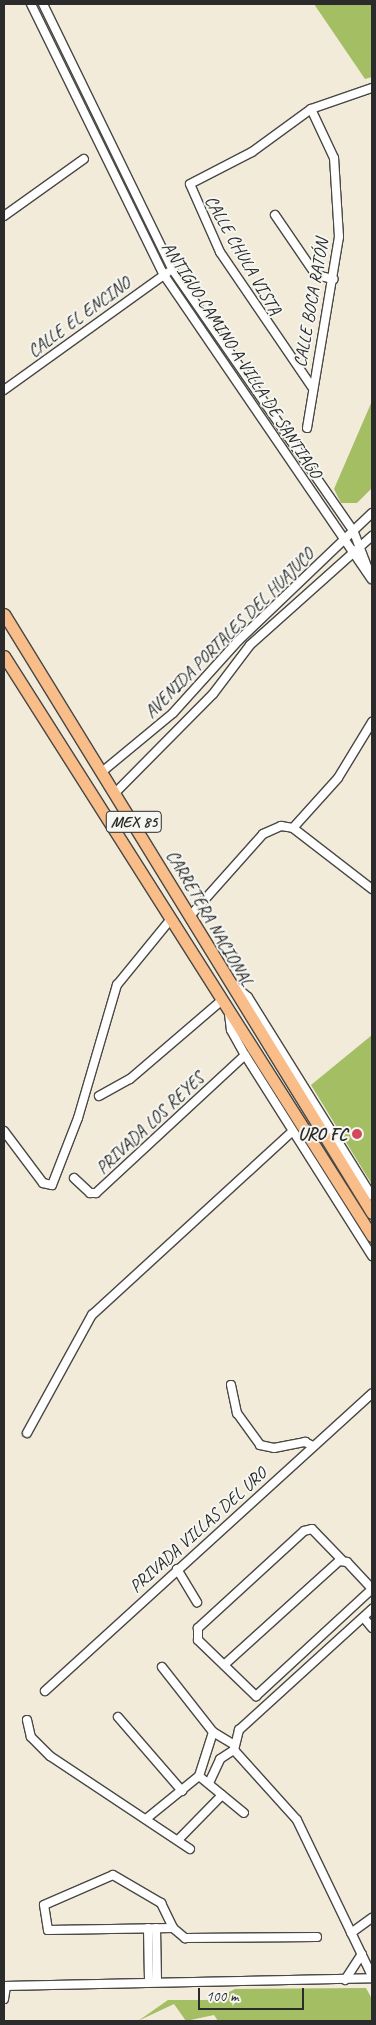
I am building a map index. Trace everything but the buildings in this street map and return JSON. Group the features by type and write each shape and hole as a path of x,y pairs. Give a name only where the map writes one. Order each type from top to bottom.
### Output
{"highway":[{"name":"CARRETERA NACIONAL","path":"4,614 116,792 259,1035 372,1213"},
{"name":"CARRETERA NACIONAL","path":"4,656 229,1014 248,1051 372,1236"}],"street":[{"name":"ANTIGUO CAMINO A VILLA DE SANTIAGO","path":"31,4 164,275 345,538 356,549"},
{"path":"43,4 172,269 353,530 356,549 372,580"},
{"name":"CALLE CHULA VISTA","path":"312,387 220,252 186,182 252,152 311,109 372,88"},
{"name":"CALLE BOCA RATÓN","path":"308,428 312,387 334,279 339,237 336,170 311,109"},
{"path":"4,216 84,159"},
{"path":"276,215 316,275 334,279"},
{"name":"CALLE EL ENCINO","path":"4,390 172,269"},
{"name":"AVENIDA PORTALES DEL HUAJUCO","path":"103,772 173,713 239,640 372,513"},
{"name":"AVENIDA PORTALES DEL HUAJUCO","path":"116,792 183,726 244,652 372,536"},
{"path":"173,713 183,726"},
{"path":"293,828 338,778 372,722"},
{"path":"190,916 263,834 281,826 293,828 372,889"},
{"path":"4,1131 43,1183 52,1185 78,1118 117,985 170,920"},
{"name":"MEX 85","path":"227,980 248,998 372,1196"},
{"path":"100,1096 130,1079 221,1002"},
{"name":"MEX 85","path":"248,1051 292,1132 372,1256"},
{"name":"PRIVADA LOS REYES","path":"74,1178 90,1193 96,1193 248,1051"},
{"path":"27,1433 92,1315 292,1132"},
{"path":"231,1386 237,1413 260,1445 274,1448 305,1442 312,1446"},
{"name":"PRIVADA VILLAS DEL URO","path":"45,1691 372,1393"},
{"path":"312,1529 372,1589 260,1695 252,1696 198,1640 198,1628 304,1531 312,1529"},
{"path":"224,1665 342,1560"},
{"path":"177,1569 197,1602"},
{"path":"209,1783 220,1759 233,1747 239,1730 372,1609"},
{"path":"364,1618 372,1628"},
{"path":"4,1999 5,1986 345,1980 372,1977 294,1815 233,1747 214,1732 162,1667"},
{"path":"118,1717 182,1791"},
{"path":"27,1720 37,1745 190,1849"},
{"path":"146,1819 199,1776 214,1732"},
{"path":"209,1750 220,1759"},
{"path":"199,1776 244,1813"},
{"path":"178,1840 222,1795"},
{"path":"173,1928 45,1929 48,1901 111,1875 158,1900 173,1928 189,1939 317,1937"},
{"path":"351,1932 372,1918"},
{"path":"148,1928 153,1982"},
{"path":"153,1982 156,1928"},
{"path":"345,1980 362,1954"}],"green space":[{"path":"314,4 372,4 372,77 365,79"},
{"path":"372,401 372,488 357,503 341,503 334,489"},
{"name":"URO FC","path":"372,1035 372,1182 371,1183 311,1085"},
{"path":"366,1988 372,1999 372,2021 218,2021 214,2015 186,2021 174,2004 138,2021 168,2000 213,2000 235,1989"}],"place":[{"name":"URO FC","path":"357,1134"}]}
